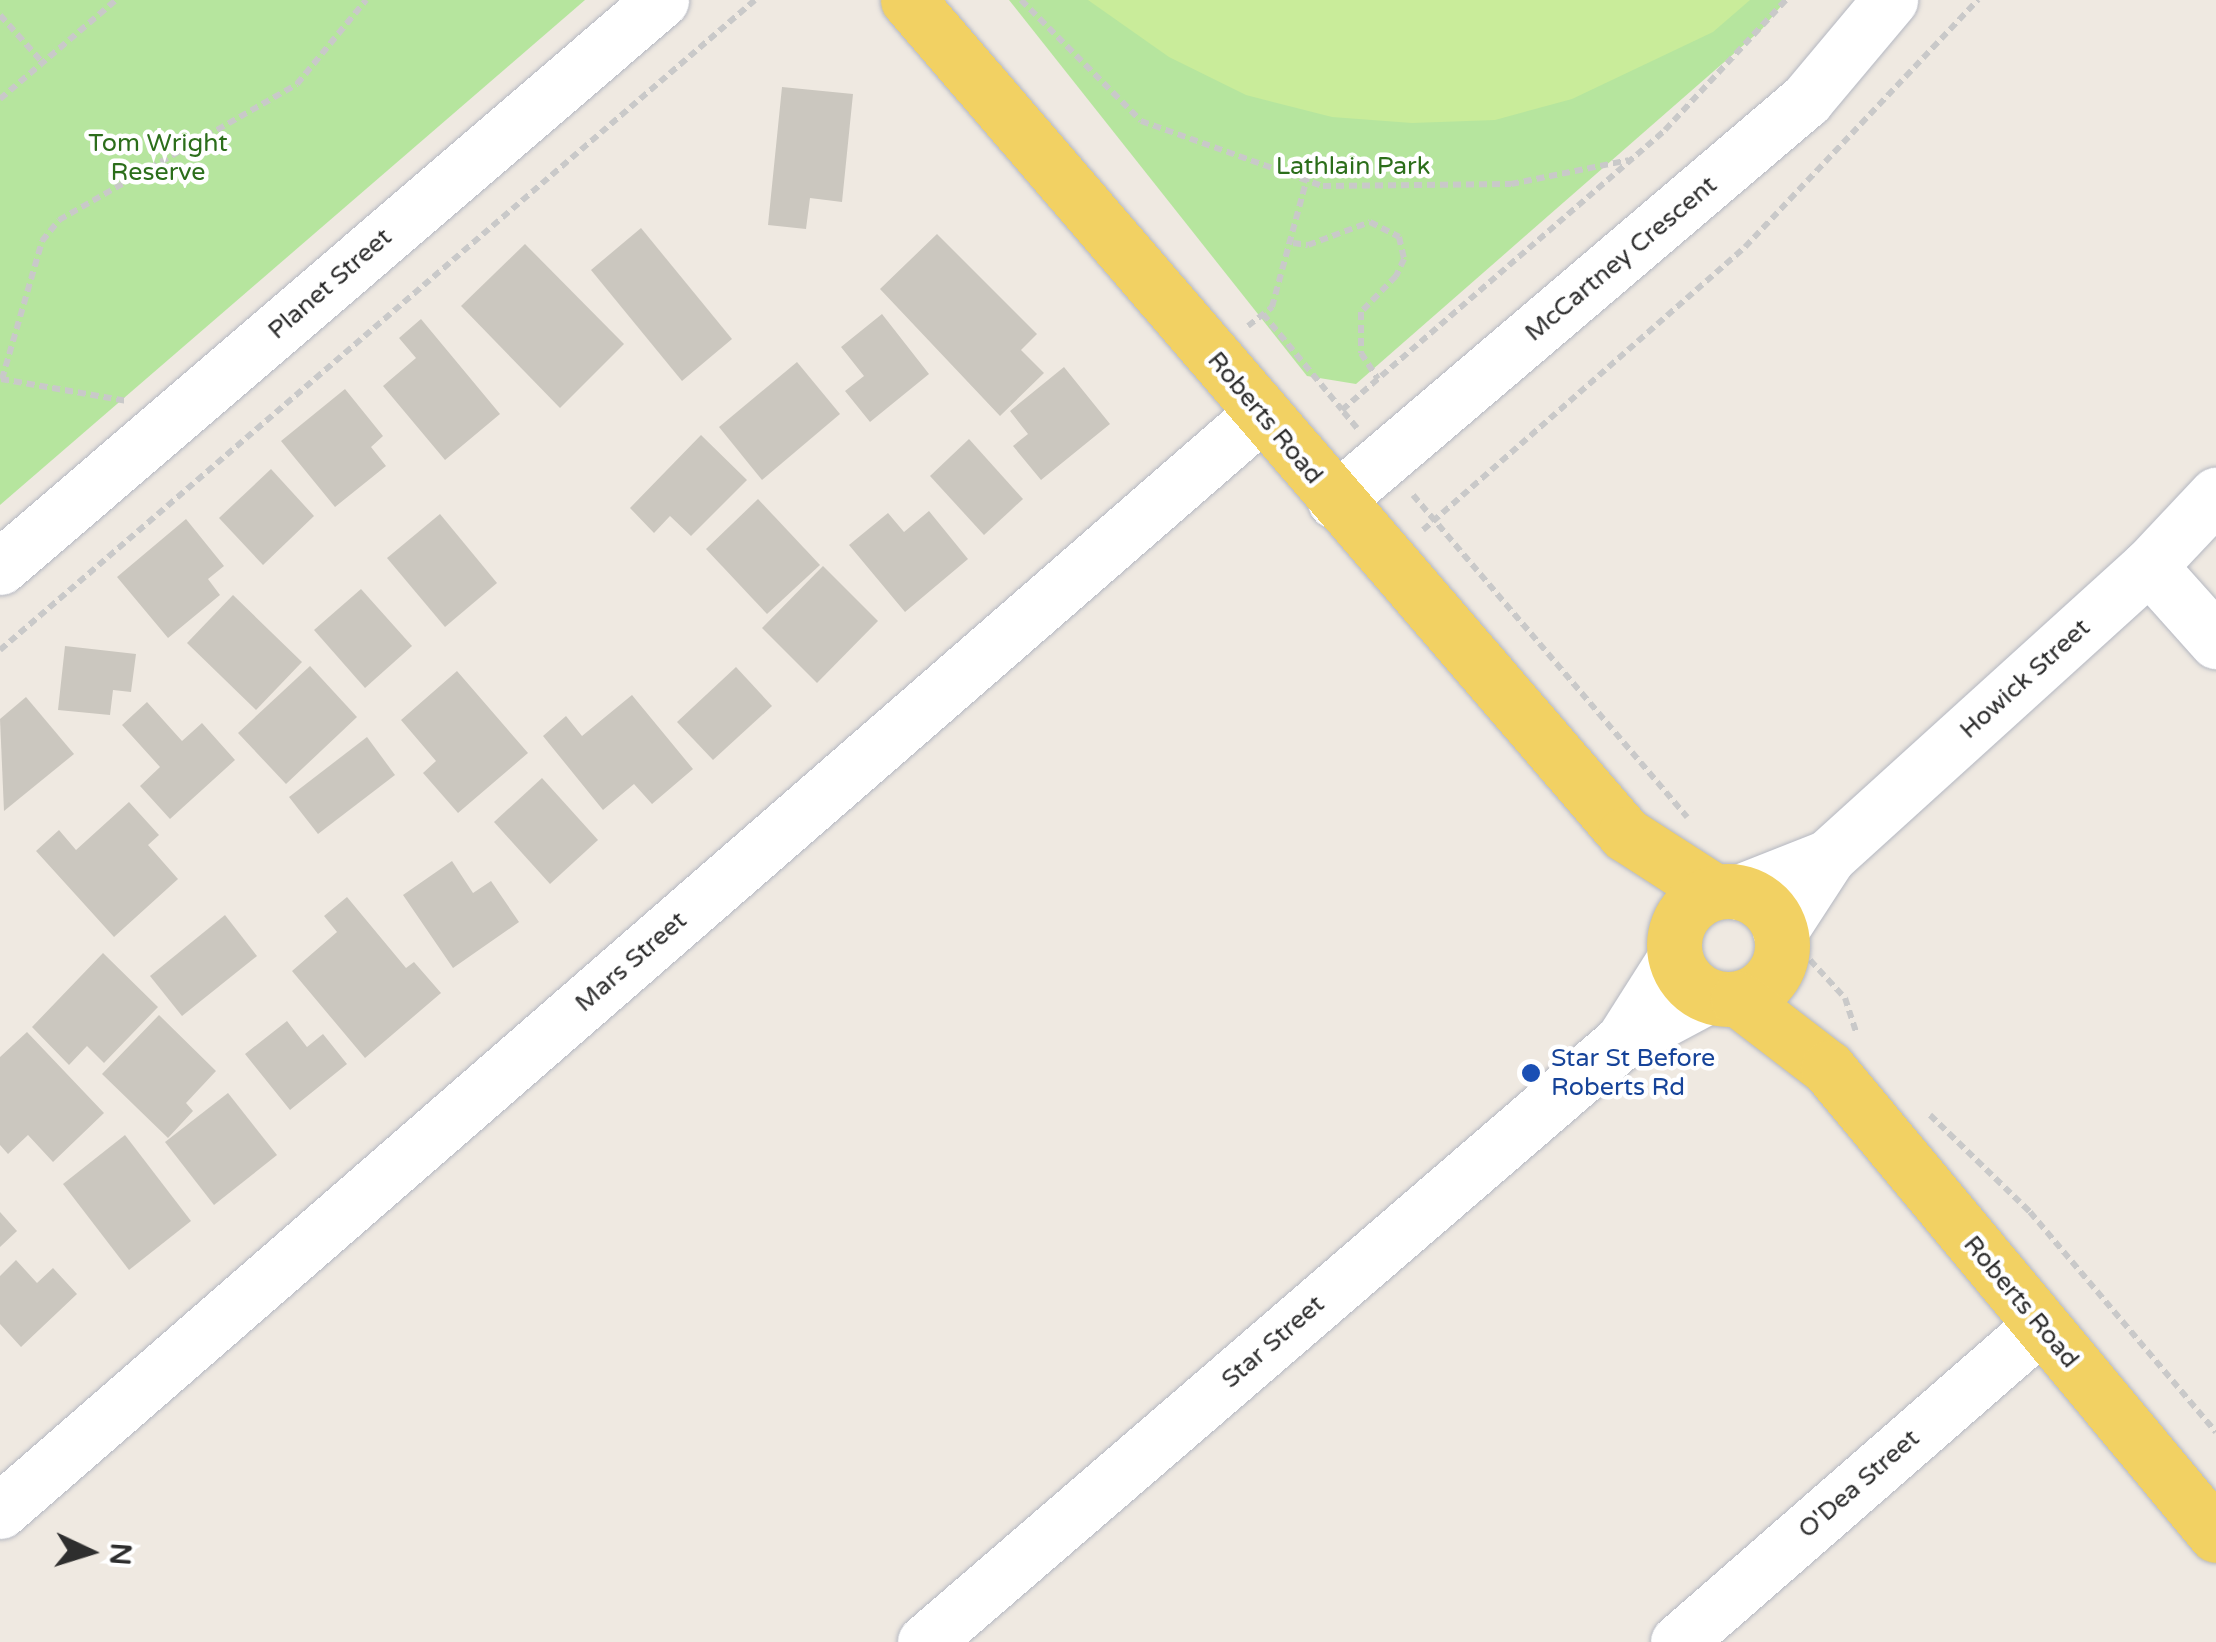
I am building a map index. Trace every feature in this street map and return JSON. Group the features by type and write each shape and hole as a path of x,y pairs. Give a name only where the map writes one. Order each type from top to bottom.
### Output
{"main road":[{"name":"Roberts Road","path":"908,0 1335,501 1737,962 1842,1055 2040,1326 2216,1536"},
{"name":"Roberts Road","path":"1625,834 1727,892 1765,906 1737,962"},
{"path":"1727,892 1687,910 1737,962"}],"street":[{"name":"Planet Street","path":"0,568 661,0"},
{"name":"McCartney Crescent","path":"1335,501 1806,100 1890,0"},
{"name":"Mars Street","path":"0,1510 1261,414"},
{"name":"Howick Street","path":"1737,962 1828,858 2148,566 2216,495"},
{"path":"2148,566 2216,640"},
{"name":"Howick Street","path":"1727,892 1828,858"},
{"name":"Star Street","path":"925,1642 1621,1042 1737,962"},
{"name":"O'Dea Street","path":"1678,1642 2040,1326"}],"path":[{"path":"0,99 116,0"},
{"path":"127,402 1,379 42,241 59,220 297,84 366,0"},
{"path":"0,650 754,0"},
{"path":"1021,0 1141,121 1323,186 1450,189 1630,160"},
{"path":"1342,410 1630,160 1786,0"},
{"path":"1435,520 1745,248 1978,0"},
{"path":"0,15 43,63"},
{"path":"1244,330 1272,306 1307,178"},
{"path":"1292,244 1308,244 1370,222 1400,237 1404,259 1396,276 1361,312 1361,353 1378,378"},
{"path":"1263,314 1691,822"},
{"path":"1737,962 1821,977 1846,998 1842,1055"},
{"path":"1921,1108 1957,1135 2030,1212 2216,1432"}],"green space":[{"name":"Tom Wright Reserve","path":"0,0 585,0 0,505"},
{"name":"Lathlain Park","path":"1009,0 1786,0 1762,29 1356,384 1307,376"},
{"path":"1088,0 1750,0 1713,32 1572,99 1495,120 1412,123 1332,117 1246,95 1169,57"}],"building":[{"path":"782,87 853,94 842,202 810,198 806,229 768,225"},
{"path":"641,228 732,339 682,381 591,270"},
{"path":"937,234 1037,334 1021,350 1044,373 1000,416 880,289"},
{"path":"525,244 624,344 560,408 461,306"},
{"path":"882,314 929,374 870,422 845,391 864,376 841,347"},
{"path":"421,319 500,414 445,460 383,386 416,358 399,338"},
{"path":"797,362 840,414 762,480 719,427"},
{"path":"1064,367 1110,424 1041,480 1013,446 1028,434 1010,411"},
{"path":"345,389 383,436 371,447 386,466 335,507 281,441"},
{"path":"701,435 747,480 691,536 670,516 654,533 630,508"},
{"path":"969,439 1023,499 984,535 930,476"},
{"path":"271,469 314,516 263,565 219,518"},
{"path":"758,499 820,565 767,614 706,549"},
{"path":"929,511 968,559 905,612 849,545 888,513 904,532"},
{"path":"440,514 497,583 445,627 387,558"},
{"path":"186,519 224,566 208,579 220,595 168,638 117,577"},
{"path":"823,566 878,621 817,683 762,628"},
{"path":"361,589 412,646 365,688 314,630"},
{"path":"233,595 302,662 256,710 187,643"},
{"path":"65,646 136,654 131,692 113,690 110,715 58,710"},
{"path":"310,666 357,717 286,784 238,733"},
{"path":"736,667 772,706 713,760 677,722"},
{"path":"457,671 528,753 458,813 423,773 436,761 401,720"},
{"path":"632,695 693,769 652,804 634,784 603,810 543,736 566,716 582,736"},
{"path":"26,697 74,754 4,811 0,719"},
{"path":"147,702 182,741 202,723 235,760 170,819 140,786 160,767 122,725"},
{"path":"367,737 395,775 318,834 289,797"},
{"path":"542,778 598,840 550,884 494,822"},
{"path":"129,802 159,835 148,845 178,879 114,937 36,851 59,830 76,850"},
{"path":"452,861 473,893 491,881 519,922 453,968 403,895"},
{"path":"347,897 406,968 414,962 441,993 365,1058 292,971 337,932 324,916"},
{"path":"225,915 257,956 182,1016 150,976"},
{"path":"103,953 158,1007 104,1063 87,1046 69,1065 32,1027"},
{"path":"159,1015 216,1071 186,1103 193,1111 168,1138 102,1074"},
{"path":"287,1021 307,1047 323,1034 347,1064 290,1110 245,1054"},
{"path":"27,1032 104,1113 53,1162 28,1135 8,1154 0,1145 0,1057"},
{"path":"228,1093 277,1155 214,1205 165,1142"},
{"path":"125,1135 191,1221 129,1270 63,1184"},
{"path":"0,1212 17,1231 0,1247"},
{"path":"16,1260 37,1283 53,1268 77,1294 21,1347 0,1324 0,1276"}],"place":[{"name":"Star St Before Roberts Rd","path":"1531,1073"}]}
